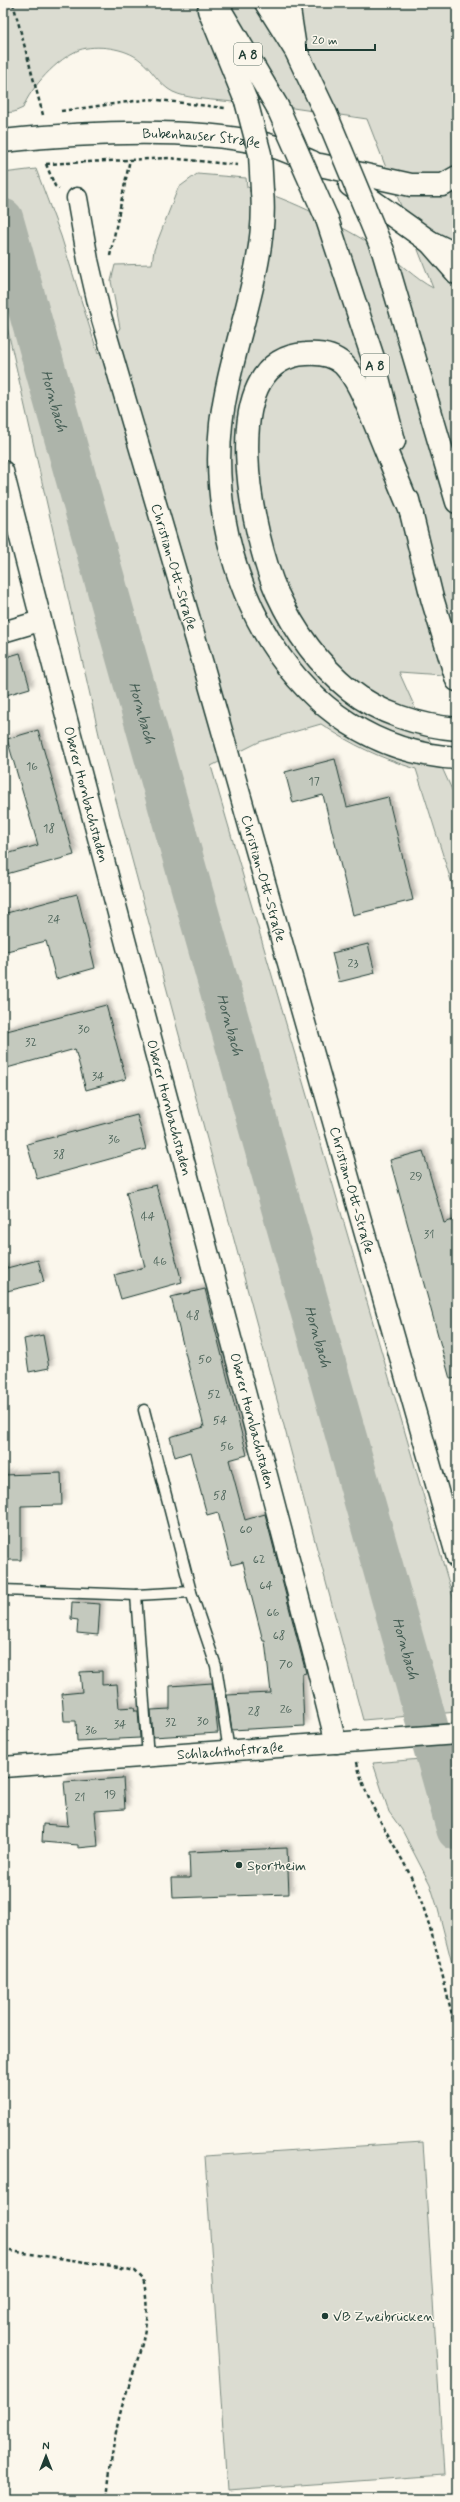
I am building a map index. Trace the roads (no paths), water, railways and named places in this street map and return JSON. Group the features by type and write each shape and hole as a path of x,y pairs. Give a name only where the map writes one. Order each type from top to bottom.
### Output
{"main road":[{"path":"206,3 246,101 260,154 262,191 261,228 256,262 226,391 219,460 222,515 229,547 244,593 270,640 288,666 326,707 350,724 388,742 418,752 457,758"},
{"name":"A 8","path":"216,3 277,106 327,219 373,358 432,598 456,678"},
{"path":"266,3 296,51 326,114 383,251 457,502"},
{"path":"288,3 296,51"},
{"name":"Bubenhauser Straße","path":"3,141 130,134 221,137 261,143 320,165 384,207 430,242 457,255"},
{"path":"320,165 411,185 443,185 457,177"},
{"name":"Bubenhauser Straße","path":"384,207 457,240"},
{"path":"430,242 457,273"},
{"path":"412,514 365,400 352,375 340,362 319,354 303,354 281,362 264,376 250,410 247,436 249,487 261,546 276,591 286,611 311,650 351,691 383,710 422,722 457,729"}],"street":[{"name":"Christian-Ott-Straße","path":"77,198 88,260 101,316 208,680 457,1558"},
{"name":"Oberer Hornbachstaden","path":"3,471 40,621 264,1457 352,1742"},
{"path":"3,632 40,621"},
{"name":"Schlachthofstraße","path":"3,1767 457,1734"}],"lane":[{"path":"144,1410 191,1592 216,1666 229,1751"},
{"path":"3,1590 136,1595 191,1592"},
{"path":"136,1595 148,1757"}],"waterway":[{"name":"Hornbach","path":"3,219 457,1830"}],"place":[{"name":"Sportheim","path":"239,1865"},
{"name":"VB Zweibrücken","path":"325,2316"}]}
